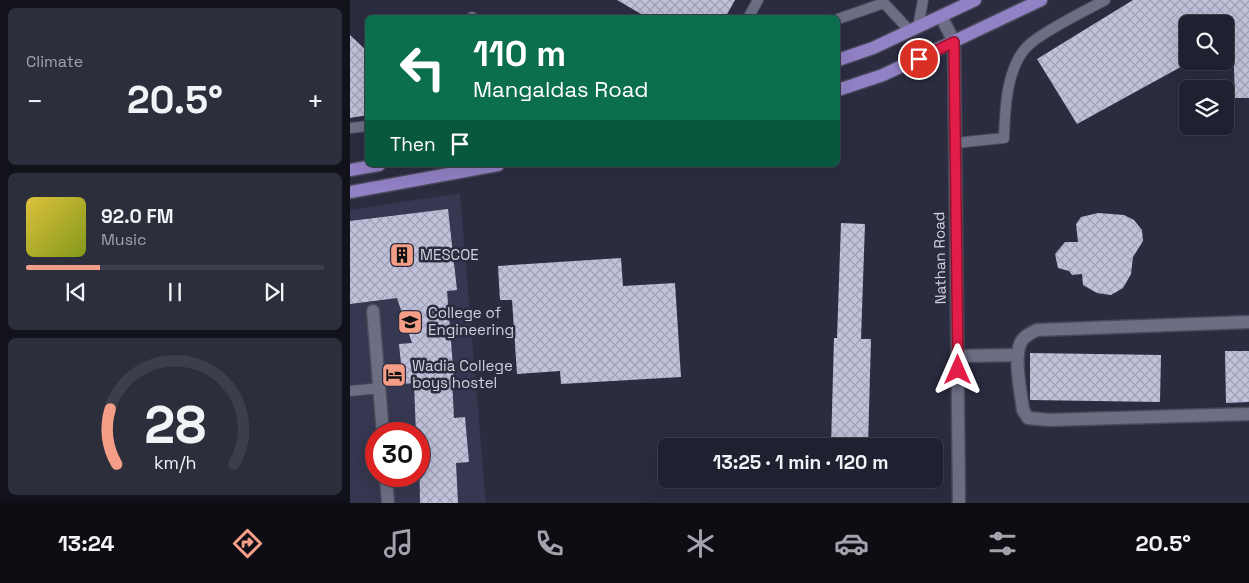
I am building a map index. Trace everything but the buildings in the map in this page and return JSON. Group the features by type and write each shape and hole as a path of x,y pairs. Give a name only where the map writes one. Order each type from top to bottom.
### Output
{"main road":[{"path":"840,59 873,48 975,0"},
{"path":"840,89 884,75 1041,0"},
{"path":"350,170 367,167"},
{"path":"350,192 487,167"}],"street":[{"name":"Nathan Road","path":"941,16 954,42 959,503"},
{"path":"373,311 382,422"},
{"path":"1249,322 1047,328 1029,334 1021,342 1018,355 1023,410 1028,418 1059,419 1249,414"},
{"path":"958,356 1018,355"},
{"path":"387,487 388,503"}],"lane":[{"path":"750,15 758,0"},
{"path":"840,18 884,2 914,29 923,0"},
{"path":"955,143 1004,138 1006,96 1016,64 1030,44 1104,0"},
{"path":"350,128 365,126"},
{"path":"350,392 380,388"}],"shaded area":[{"name":"College of Engineering","path":"460,193 486,503 350,503 350,210"}],"place":[{"name":"MESCOE","path":"402,255"},
{"name":"College of Engineering","path":"410,322"},
{"name":"Wadia College boys hostel","path":"394,375"}],"route":[{"path":"919,59 954,42 958,370"}]}
